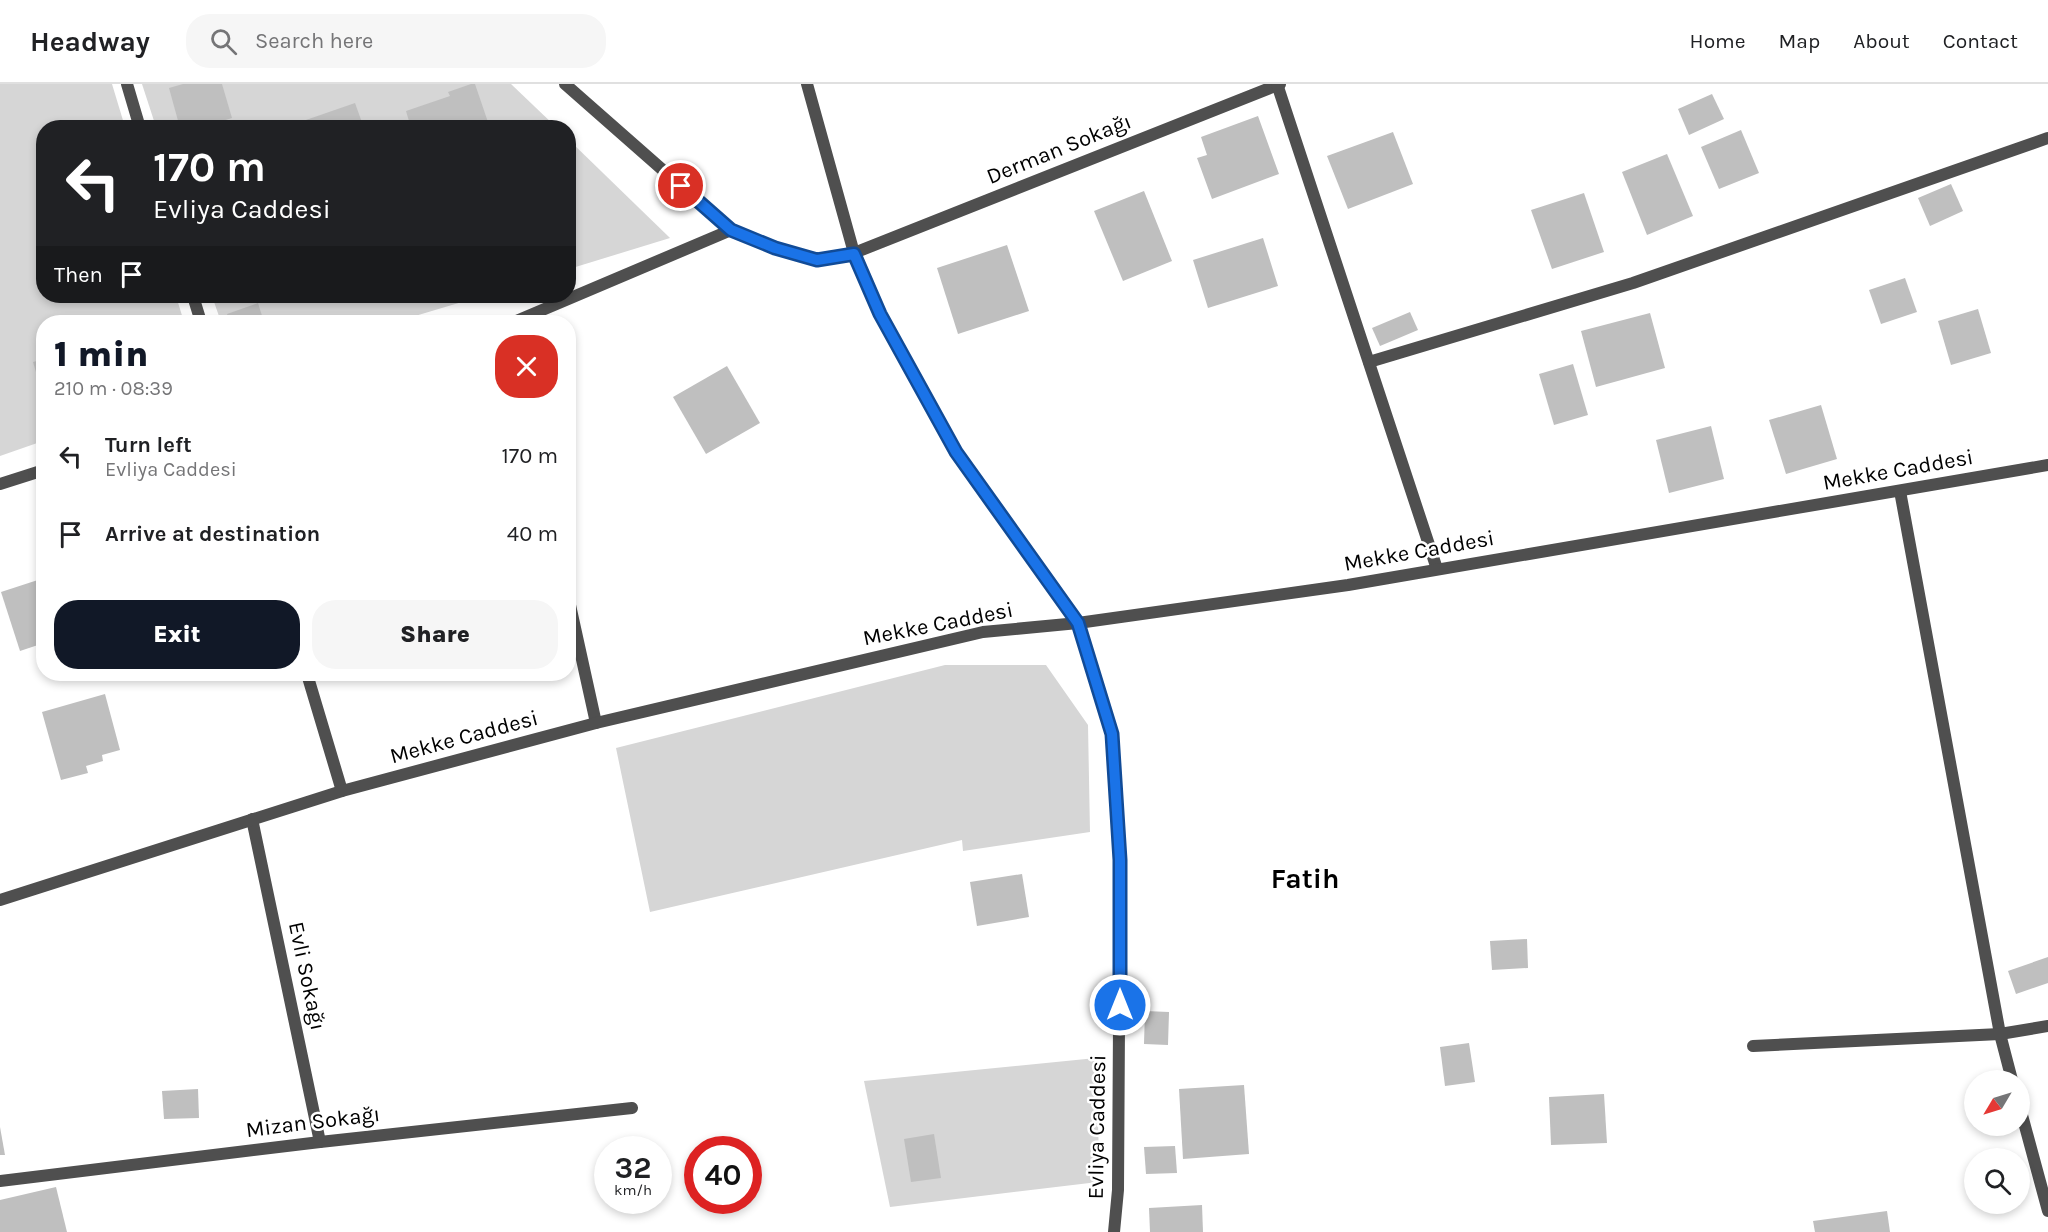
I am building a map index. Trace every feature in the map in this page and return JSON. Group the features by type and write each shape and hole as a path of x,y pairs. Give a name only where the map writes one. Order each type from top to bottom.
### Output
{"street":[{"path":"127,84 138,120"},
{"path":"565,84 731,230 775,248 817,260 854,254"},
{"name":"Evliya Caddesi","path":"807,84 854,254 880,314 956,452 1078,623 1112,734 1120,860 1118,1168 1114,1232"},
{"path":"1278,84 1437,569"},
{"name":"Derman Sokağı","path":"854,254 1278,84"},
{"path":"1369,362 1633,283 2048,138"},
{"path":"576,296 731,230"},
{"path":"531,315 559,303"},
{"name":"Mekke Caddesi","path":"0,900 342,791 596,723 983,632 1078,623 1348,585 2048,465"},
{"path":"0,484 36,473"},
{"path":"1900,490 2000,1034 2009,1070"},
{"path":"576,632 596,723"},
{"path":"309,681 342,791"},
{"name":"Evli Sokağı","path":"252,819 320,1142"},
{"path":"1753,1046 2000,1034 2048,1026"},
{"name":"Mizan Sokağı","path":"0,1181 320,1142 632,1108"},
{"path":"2028,1136 2048,1211"}],"shaded area":[{"path":"0,84 112,84 123,120 36,120 36,303 178,303 182,315 36,315 36,443 0,456"},
{"path":"142,84 511,84 549,120 154,120"},
{"path":"576,147 670,238 576,267"},
{"path":"214,303 459,303 418,315 219,315"},
{"path":"945,665 1046,665 1088,725 1090,832 963,851 962,840 650,912 616,748"},
{"path":"1096,1058 1098,1182 890,1207 864,1081"}],"building":[{"path":"183,84 222,84 232,118 178,120 169,88"},
{"path":"475,84 487,120 409,120 406,111 450,96 448,92"},
{"path":"1712,94 1724,119 1689,135 1678,109"},
{"path":"355,103 361,120 306,120"},
{"path":"1258,116 1279,174 1212,199 1197,158 1207,155 1201,137"},
{"path":"1741,130 1759,173 1719,189 1701,147"},
{"path":"1393,132 1413,184 1348,209 1327,156"},
{"path":"1667,154 1693,216 1647,235 1622,172"},
{"path":"1951,184 1963,211 1930,226 1918,198"},
{"path":"1144,191 1172,261 1123,281 1094,211"},
{"path":"1584,193 1604,252 1552,269 1531,210"},
{"path":"1263,238 1278,286 1208,308 1193,260"},
{"path":"1007,245 1029,311 958,334 937,268"},
{"path":"1905,278 1917,312 1881,324 1869,290"},
{"path":"258,303 262,315 227,315"},
{"path":"1978,309 1991,353 1951,365 1938,321"},
{"path":"1410,312 1418,330 1380,346 1372,328"},
{"path":"1650,313 1665,368 1596,387 1581,331"},
{"path":"1573,364 1588,415 1554,425 1539,374"},
{"path":"727,366 760,423 706,454 673,397"},
{"path":"1821,405 1837,459 1786,474 1769,420"},
{"path":"1711,426 1724,479 1669,493 1656,440"},
{"path":"36,581 36,646 20,651 1,592"},
{"path":"105,694 120,750 102,755 103,761 86,766 88,773 61,780 42,712"},
{"path":"1022,874 1029,917 977,926 970,882"},
{"path":"1527,939 1528,968 1492,970 1490,941"},
{"path":"2048,957 2048,983 2016,994 2008,971"},
{"path":"1145,1011 1169,1012 1168,1045 1144,1044"},
{"path":"1469,1043 1475,1082 1445,1086 1440,1047"},
{"path":"1244,1085 1249,1154 1183,1159 1179,1089"},
{"path":"198,1089 199,1118 164,1119 162,1091"},
{"path":"1604,1094 1607,1143 1551,1145 1549,1097"},
{"path":"0,1127 5,1155 0,1155"},
{"path":"934,1134 941,1178 911,1182 904,1139"},
{"path":"1175,1146 1177,1173 1146,1174 1144,1147"},
{"path":"56,1187 67,1232 0,1232 0,1200"},
{"path":"1202,1205 1203,1232 1150,1232 1149,1208"},
{"path":"1887,1211 1890,1232 1815,1232 1813,1221"}],"district":[{"name":"Fatih","path":"1305,878"}],"route":[{"path":"681,186 731,230 775,248 817,260 854,254 880,314 956,452 1078,623 1112,734 1120,860 1120,1005"}]}
